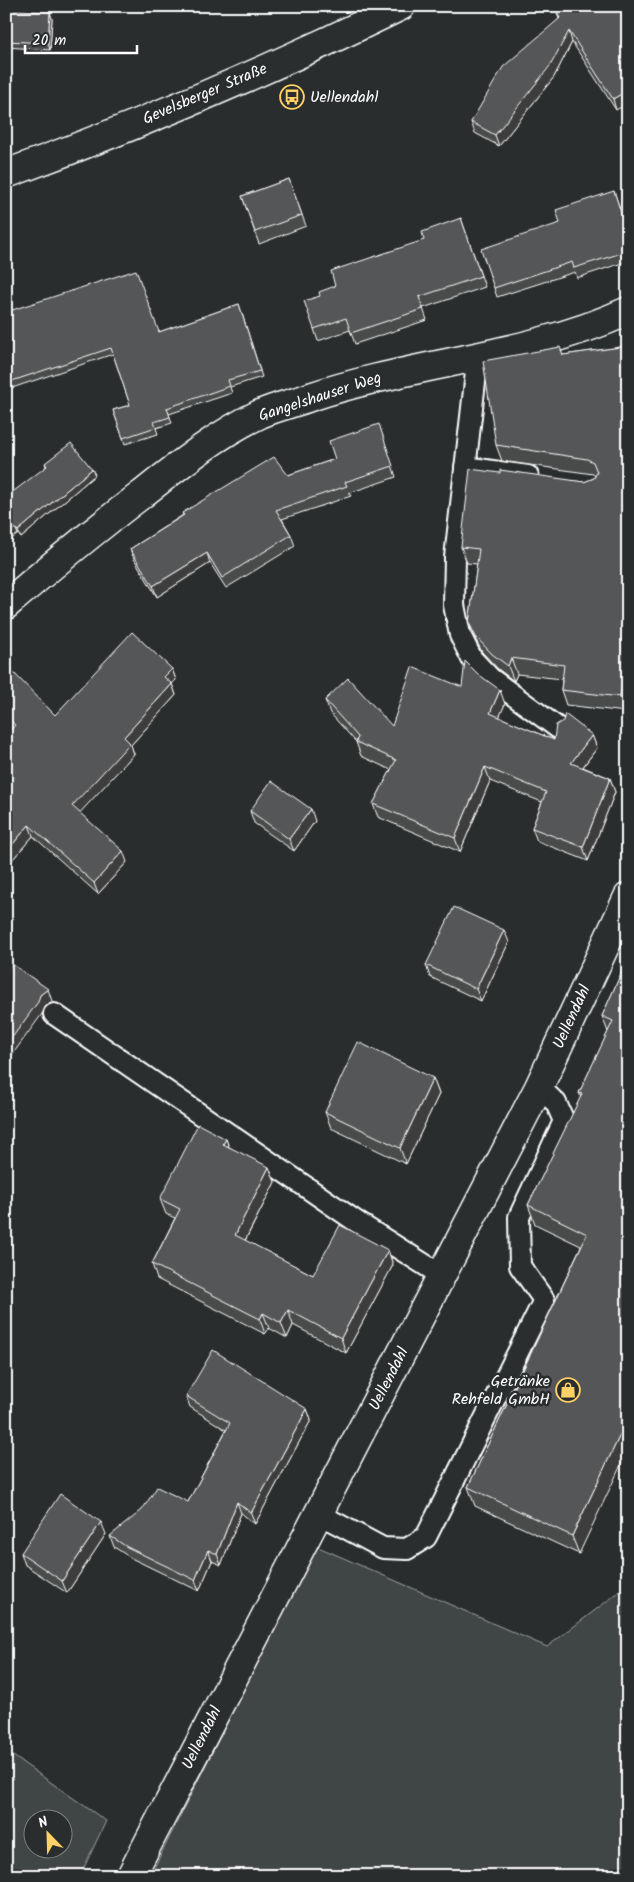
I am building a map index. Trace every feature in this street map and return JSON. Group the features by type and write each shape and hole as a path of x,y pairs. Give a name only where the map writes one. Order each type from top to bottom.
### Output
{"main road":[{"name":"Gevelsberger Straße","path":"6,174 95,142 280,62 401,6"},
{"name":"Gangelshauser Weg","path":"6,605 75,546 186,460 220,436 261,414 331,390 395,373 553,340 594,327 628,311"},
{"name":"Uellendahl","path":"136,1866 539,1087 628,897"}],"lane":[{"path":"478,355 454,557 454,606 460,635 472,659 490,678 558,728"},
{"path":"465,467 543,479"},
{"path":"54,1014 357,1222 441,1275"},
{"path":"319,1514 383,1548 407,1549 426,1537 544,1300 520,1266 519,1218 564,1121 556,1103 539,1087"}],"shaded area":[{"path":"316,1546 547,1647 628,1585 628,1876 150,1876"},
{"path":"6,1751 106,1821 80,1876 6,1876"}],"building":[{"path":"568,6 621,6 628,16 628,90 613,99 569,31 550,66 495,135 471,122 503,67 560,18 557,13"},
{"path":"6,9 50,12 48,43 6,41"},
{"path":"289,179 302,215 255,232 242,196"},
{"path":"614,191 628,234 628,251 574,268 572,262 494,288 481,249 560,223 556,210"},
{"path":"461,218 481,276 419,297 423,309 351,333 346,318 314,329 304,301 320,296 319,292 335,286 331,271 424,240 422,232"},
{"path":"136,270 159,332 239,304 260,371 228,380 230,386 167,408 170,417 154,422 156,427 123,438 113,410 130,405 111,348 6,383 6,312"},
{"path":"628,346 628,642 620,697 561,690 564,665 511,658 508,666 492,654 476,637 469,623 479,549 461,547 470,469 500,473 500,470 584,482 594,478 597,472 593,462 587,459 496,445 483,361 560,347 563,355"},
{"path":"379,424 393,466 345,482 347,486 276,510 291,535 222,578 207,553 153,586 130,549 184,515 182,513 274,457 288,475 335,459 329,441"},
{"path":"71,443 92,469 18,531 15,528 6,535 6,497 47,466 45,463"},
{"path":"132,632 172,669 164,677 172,684 124,737 130,743 72,806 123,851 94,883 29,825 6,852 6,774 10,770 6,766 6,735 15,725 6,715 6,669 8,667 55,715"},
{"path":"465,661 478,674 500,690 490,713 554,740 556,725 563,721 565,714 592,735 571,763 610,778 583,847 532,828 546,792 485,767 455,838 373,804 396,760 356,742 358,737 325,700 348,678 392,726 412,667 462,687"},
{"path":"271,781 311,809 289,839 250,811"},
{"path":"454,907 504,930 476,989 426,965"},
{"path":"628,958 628,1418 572,1536 468,1487 587,1234 528,1205 582,1094 579,1093 613,1021 602,1016"},
{"path":"12,964 48,989 40,995 38,1002 6,1046 6,972"},
{"path":"358,1042 433,1078 400,1148 325,1112"},
{"path":"198,1124 226,1139 223,1144 269,1167 235,1235 313,1275 340,1225 388,1250 341,1338 288,1310 281,1323 263,1313 260,1319 152,1264 180,1209 160,1199"},
{"path":"213,1350 307,1409 251,1513 237,1502 217,1554 208,1550 195,1580 127,1547 110,1536 142,1510 157,1487 188,1502 230,1423 186,1396"},
{"path":"60,1494 101,1522 62,1581 21,1553"}],"place":[{"name":"Uellendahl","path":"292,97"},
{"name":"Getränke Rehfeld GmbH","path":"568,1390"}]}
